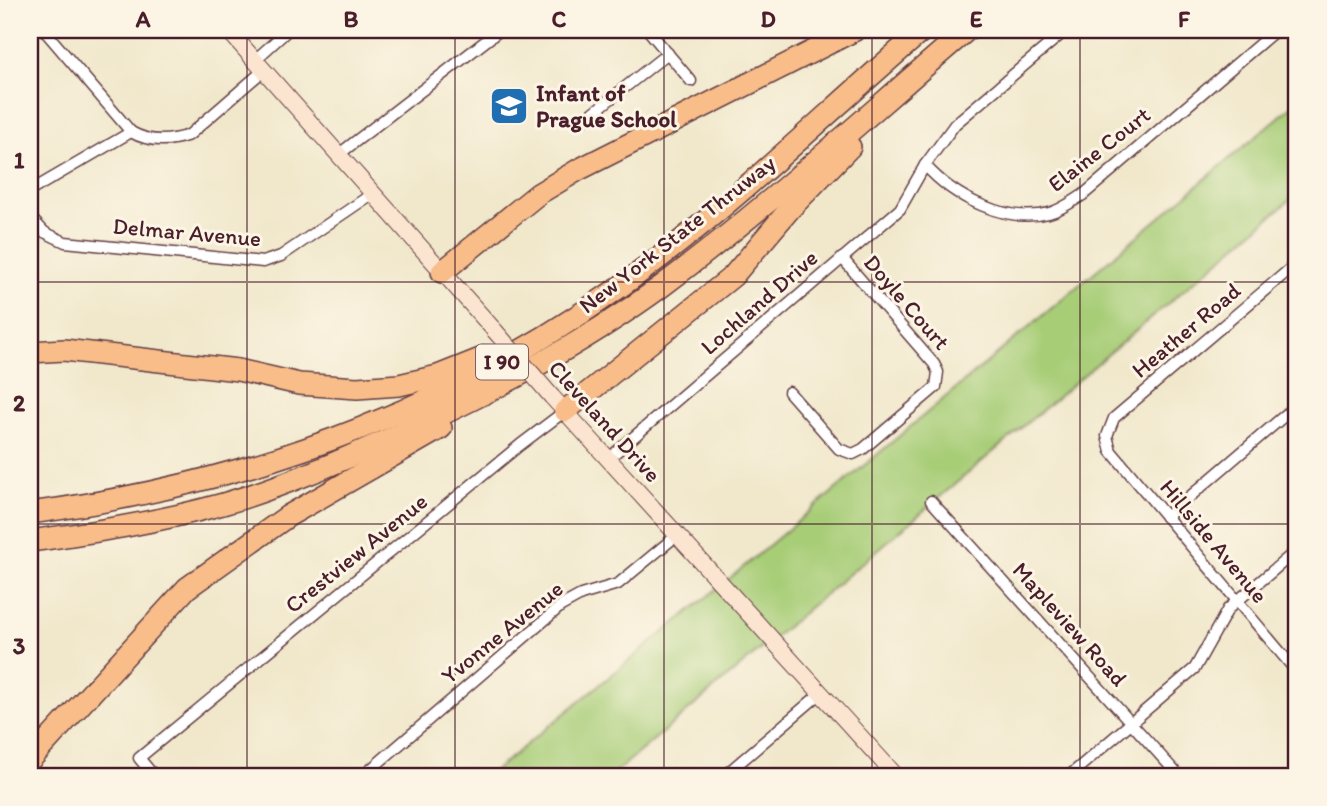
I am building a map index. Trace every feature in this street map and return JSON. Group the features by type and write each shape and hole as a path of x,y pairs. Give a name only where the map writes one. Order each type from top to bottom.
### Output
{"highway":[{"path":"442,272 538,194 578,170 855,30"},
{"name":"New York State Thruway","path":"30,513 189,482 289,455 339,439 414,408 489,369 562,327 659,259 739,194 923,30"},
{"name":"New York State Thruway","path":"30,541 118,529 224,503 334,464 520,377 587,337 661,287 738,226 967,30"},
{"path":"559,404 733,276 825,171 975,30"},
{"path":"30,352 64,350 237,370 299,384 357,388 399,385 438,376 483,358 552,320 622,272 820,110 894,55"},
{"path":"30,760 187,588 288,516 473,410 520,377"}],"street":[{"path":"44,30 131,132 149,140 176,140 189,135 260,65 288,30"},
{"name":"Cleveland Drive","path":"228,30 676,536 822,692 896,776"},
{"path":"338,155 500,30"},
{"path":"648,30 691,81"},
{"name":"Lochland Drive","path":"608,459 900,209 955,124 1066,30"},
{"name":"Elaine Court","path":"927,167 950,188 975,202 1012,213 1050,213 1083,195 1276,30"},
{"path":"584,120 668,53"},
{"path":"30,191 131,132"},
{"name":"Delmar Avenue","path":"30,217 44,232 65,242 263,262 281,256 372,194"},
{"name":"Doyle Court","path":"789,392 839,449 853,454 863,449 936,387 938,372 934,364 842,258"},
{"name":"Heather Road","path":"1107,433 1114,418 1297,262"},
{"name":"Crestview Avenue","path":"155,776 139,758 520,445 559,404"},
{"path":"1166,517 1297,405"},
{"name":"Hillside Avenue","path":"1107,433 1111,451 1297,672"},
{"name":"Mapleview Road","path":"931,501 1179,776"},
{"name":"Yvonne Avenue","path":"363,776 561,606 580,595 618,584 676,536"},
{"path":"1069,776 1195,668 1208,648 1220,619 1297,550"},
{"path":"724,776 822,692"}],"green space":[{"path":"1297,102 1297,194 611,776 488,776 735,574"}],"place":[{"name":"Infant of Prague School","path":"509,106"}]}
